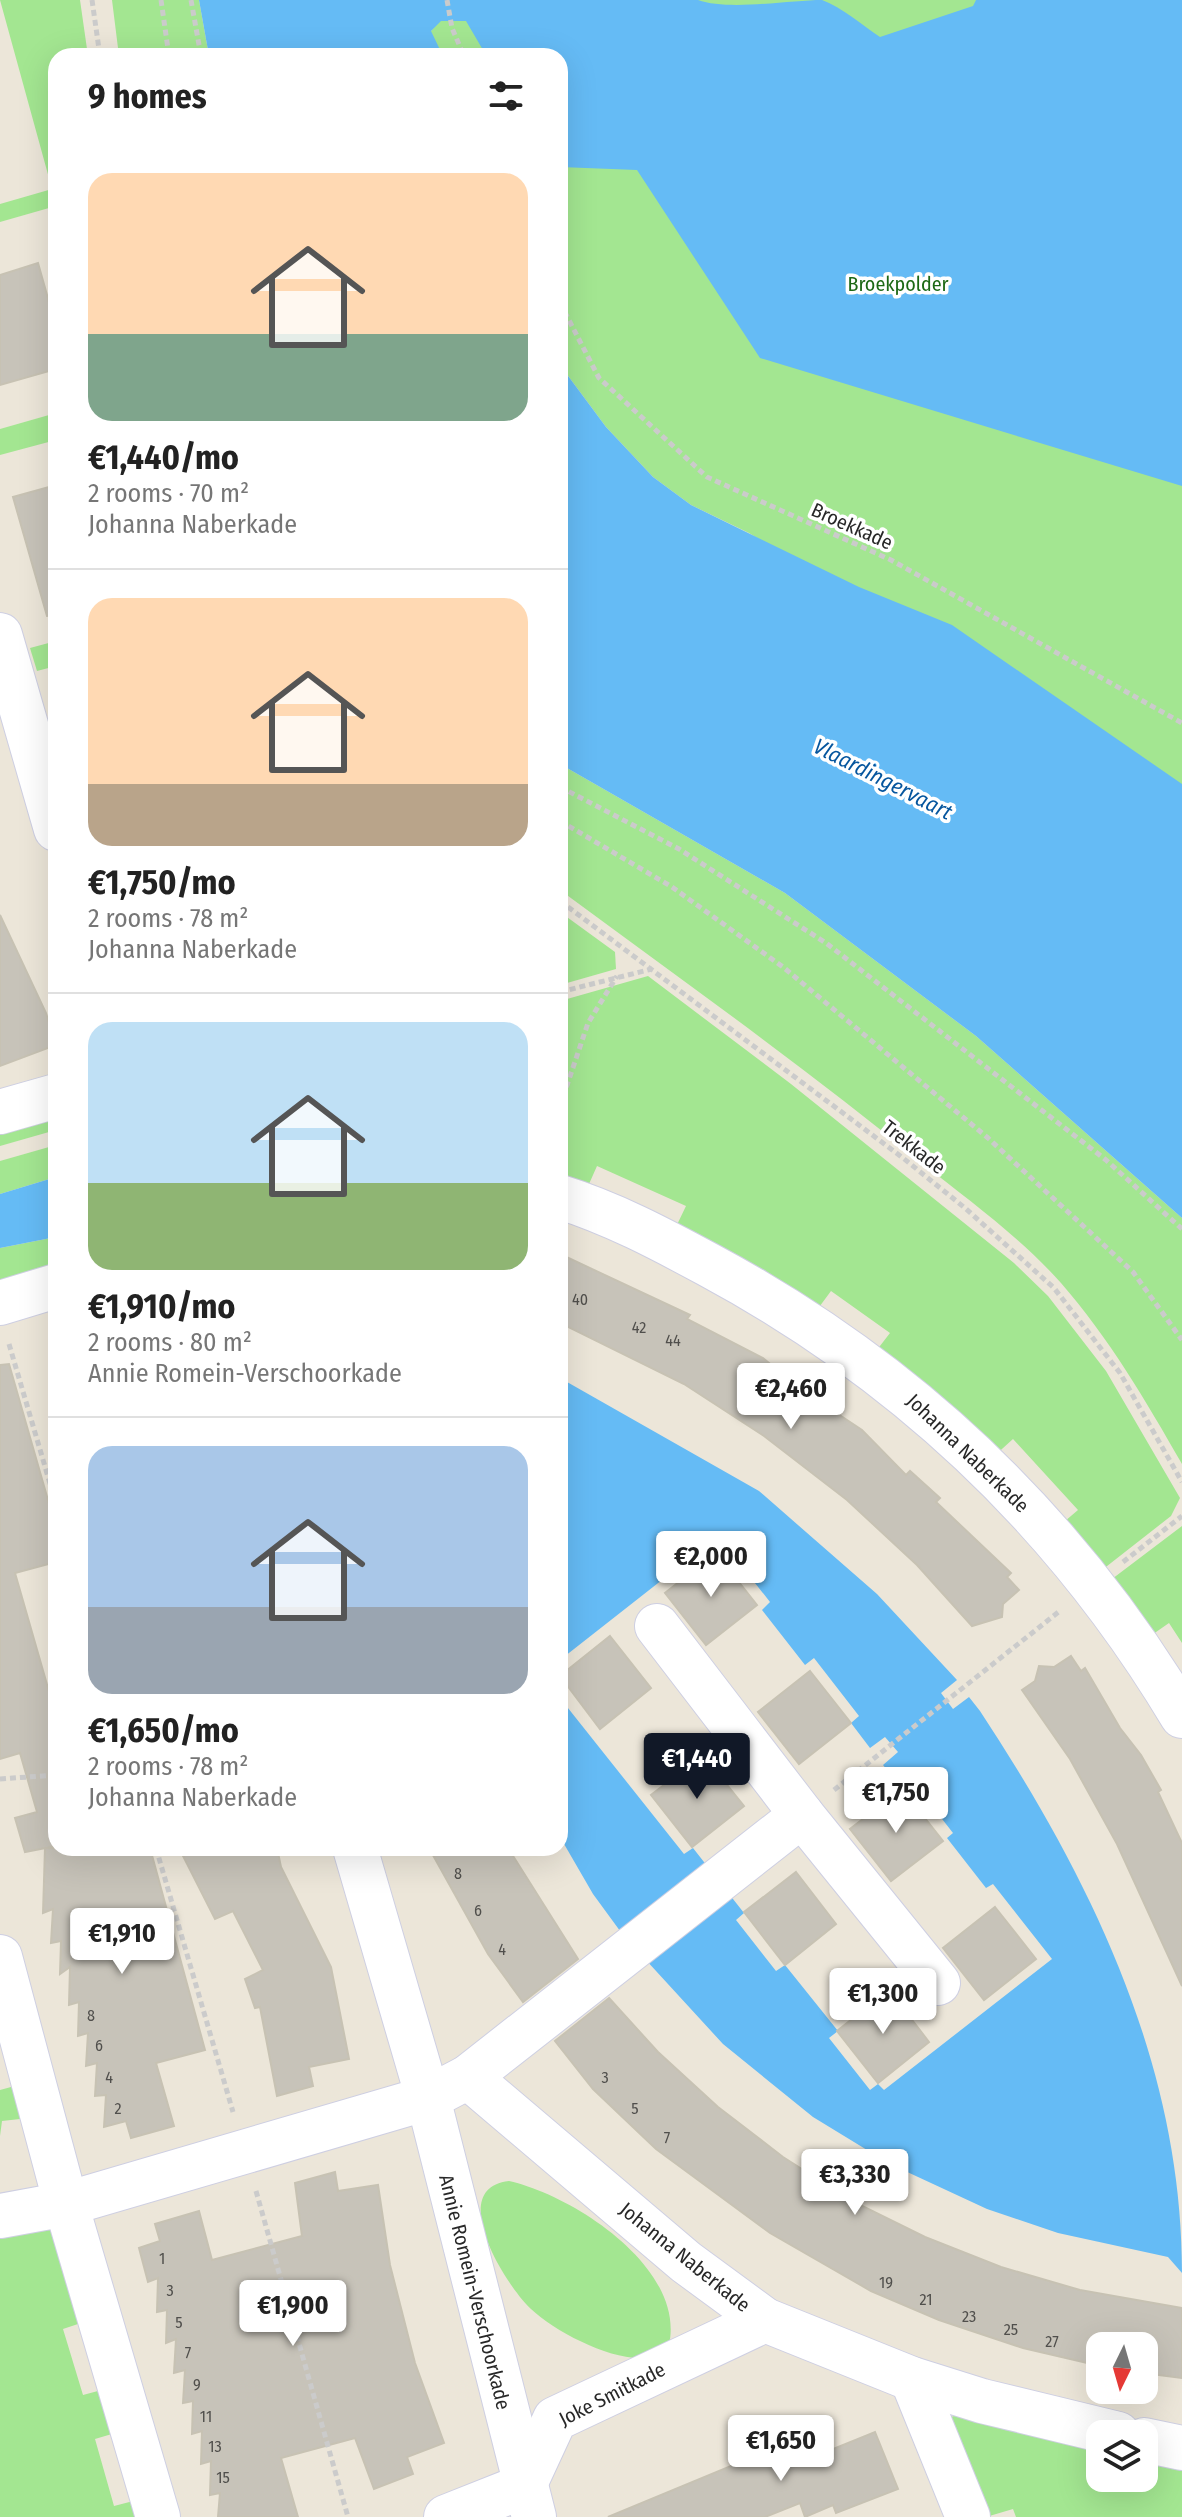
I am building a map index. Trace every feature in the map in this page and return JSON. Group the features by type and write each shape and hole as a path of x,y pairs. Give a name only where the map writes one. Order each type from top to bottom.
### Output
{"street":[{"path":"0,635 48,801"},
{"path":"0,1112 48,1098"},
{"name":"Johanna Naberkade","path":"568,1200 652,1235 746,1285 807,1321 914,1399 983,1462 1094,1584 1182,1716"},
{"path":"4,1322 48,1292"},
{"path":"657,1626 802,1815 938,1983"},
{"path":"0,2216 66,2204 428,2098 468,2077 802,1815"},
{"name":"Annie Romein-Verschoorkade","path":"357,1856 428,2098 529,2501"},
{"path":"0,1957 66,2204 158,2517"},
{"name":"Johanna Naberkade","path":"468,2077 686,2262 765,2320 912,2379 982,2401 1086,2426"},
{"name":"Joke Smitkade","path":"529,2501 555,2419 765,2320"},
{"path":"912,2379 968,2517"},
{"path":"1158,2443 1182,2448"},
{"path":"446,2517 529,2501"}],"path":[{"path":"92,0 99,48"},
{"path":"161,0 168,48"},
{"path":"191,0 200,48"},
{"path":"447,0 452,28 461,48"},
{"name":"Broekkade","path":"568,318 599,378 707,477 891,560 1182,723"},
{"path":"568,791 679,849 826,943 1106,1160 1182,1229"},
{"path":"568,826 672,887 783,967 975,1127 1133,1272 1182,1340"},
{"name":"Trekkade","path":"568,907 955,1200 1054,1288 1120,1373 1182,1482"},
{"path":"568,990 653,969"},
{"path":"568,1082 588,1023 617,976"},
{"path":"4,1322 48,1476"},
{"path":"802,1815 947,1701"},
{"path":"0,1779 48,1776"}],"green space":[{"path":"0,0 80,0 87,48 48,48 48,174"},
{"path":"112,0 199,0 208,48 118,48"},
{"name":"Broekpolder","path":"458,0 1182,0 1182,799 749,533 691,505 653,477 606,427 568,376 568,48 439,48 430,32"},
{"path":"48,190 48,208 0,222 0,204"},
{"path":"48,415 48,442 0,455 0,429"},
{"path":"48,643 48,668 37,671 30,648"},
{"path":"568,769 785,893 976,1036 1182,1218 1182,1464 1111,1348 1061,1283 1029,1251 834,1093 568,896"},
{"path":"568,918 615,952 616,969 568,983"},
{"path":"648,976 791,1084 1014,1263 1048,1296 1106,1371 1180,1498 1171,1516 1102,1570 1058,1527 1078,1510 1013,1439 992,1458 873,1355 890,1333 831,1291 814,1314 674,1231 686,1206 597,1166 585,1193 568,1187 568,999"},
{"path":"48,1116 48,1132 0,1146 0,1130"},
{"path":"48,1147 48,1179 0,1194 0,1161"},
{"path":"48,1239 48,1270 0,1284 0,1248"},
{"path":"1182,1526 1182,1643 1169,1623 1146,1639 1112,1579"},
{"path":"22,2084 29,2118 2,2121 0,2136 0,2090"},
{"path":"509,2181 563,2202 592,2218 619,2239 660,2288 670,2316 669,2345 641,2358 613,2354 567,2334 531,2309 496,2260 481,2219 482,2201 491,2188"},
{"path":"42,2228 52,2230 90,2320 63,2329 83,2395 109,2388 122,2431 95,2439 114,2506 141,2499 147,2517 0,2517 0,2234"},
{"path":"967,2411 1086,2444 1086,2492 1158,2492 1158,2464 1182,2470 1182,2517 1016,2517 1013,2509 986,2517 946,2419"}],"water":[{"path":"199,0 698,0 742,5 822,0 880,37 973,6 976,0 1182,0 1182,486 760,358 637,170 568,167 568,48 482,48 466,21 441,21 431,31 439,48 208,48"},
{"name":"Vlaardingervaart","path":"568,376 606,427 653,477 691,505 859,587 952,625 1182,784 1182,1218 976,1036 785,893 568,769"},
{"path":"48,1179 48,1239 0,1248 0,1194"},
{"path":"568,1383 759,1491 877,1594 957,1680 941,1693 953,1709 969,1697 980,1711 1059,1841 1123,1978 1148,2049 1166,2121 1178,2196 1182,2273 1168,2257 1058,2233 987,2209 890,2164 813,2117 723,2044 623,1935 593,1894 568,1851 568,1708 684,1854 693,1848 744,1913 736,1920 776,1971 785,1965 838,2031 829,2038 870,2090 878,2084 884,2090 1052,1959 993,1884 986,1888 947,1838 953,1833 907,1774 897,1782 883,1765 898,1752 885,1737 870,1748 851,1723 859,1716 814,1658 805,1665 762,1610 770,1602 718,1536 568,1654"}],"building":[{"path":"38,263 48,299 48,371 0,385 0,275"},
{"path":"48,487 48,616 47,616 13,497"},
{"path":"0,915 46,1013 48,1048 0,1066"},
{"path":"568,1258 690,1315 687,1319 763,1358 802,1390 862,1430 906,1475 910,1471 940,1498 936,1502 1011,1573 1007,1577 1019,1590 1003,1604 1002,1617 972,1626 917,1565 847,1500 764,1436 684,1384 568,1327"},
{"path":"9,1364 48,1500 48,1564 15,1573 48,1688 48,1848 25,1852 15,1818 37,1812 20,1753 0,1759 0,1365"},
{"path":"716,1553 757,1605 706,1645 665,1593"},
{"path":"610,1636 651,1688 600,1729 568,1687 568,1670"},
{"path":"1071,1656 1081,1671 1085,1668 1120,1728 1141,1755 1161,1790 1158,1792 1182,1843 1182,1986 1117,1844 1070,1759 1022,1690 1035,1681 1039,1666 1054,1667"},
{"path":"810,1671 851,1723 799,1764 758,1712"},
{"path":"703,1755 744,1806 692,1847 651,1795"},
{"path":"902,1789 943,1841 891,1881 850,1829"},
{"path":"45,1848 48,1848 48,1856 152,1856 205,2050 156,2063 174,2126 131,2138 126,2121 104,2127 106,2095 95,2096 97,2063 86,2066 88,2033 78,2036 79,2002 69,2005 70,1967 60,1974 61,1941 51,1943 53,1909 43,1913"},
{"path":"183,1856 279,1856 281,1867 331,1967 349,2059 309,2067 313,2086 277,2096 260,2007 255,2008 245,1979 263,1970 233,1911 215,1919"},
{"path":"433,1856 513,1856 578,1959 523,2002 488,1954"},
{"path":"796,1872 836,1924 785,1965 744,1912"},
{"path":"995,1907 1036,1959 984,2000 943,1948"},
{"path":"889,1990 929,2042 878,2083 837,2031"},
{"path":"609,1998 658,2052 718,2107 783,2157 852,2201 925,2237 1001,2267 1080,2290 1182,2308 1182,2378 1158,2375 1158,2332 1086,2332 1086,2363 1023,2348 939,2320 871,2291 770,2233 656,2149 593,2089 555,2041"},
{"path":"335,2172 338,2191 378,2185 390,2265 415,2363 444,2443 407,2457 413,2474 374,2489 355,2438 281,2458 298,2517 218,2517 220,2493 210,2495 211,2461 201,2464 202,2431 192,2434 193,2401 183,2403 185,2370 174,2373 176,2339 166,2343 167,2310 157,2312 158,2278 148,2282 139,2248 160,2241 155,2224 199,2211 212,2260 302,2236 295,2183"},
{"path":"875,2432 898,2489 836,2513 833,2505 805,2517 800,2503 765,2517 608,2517 808,2434 816,2456"}]}
